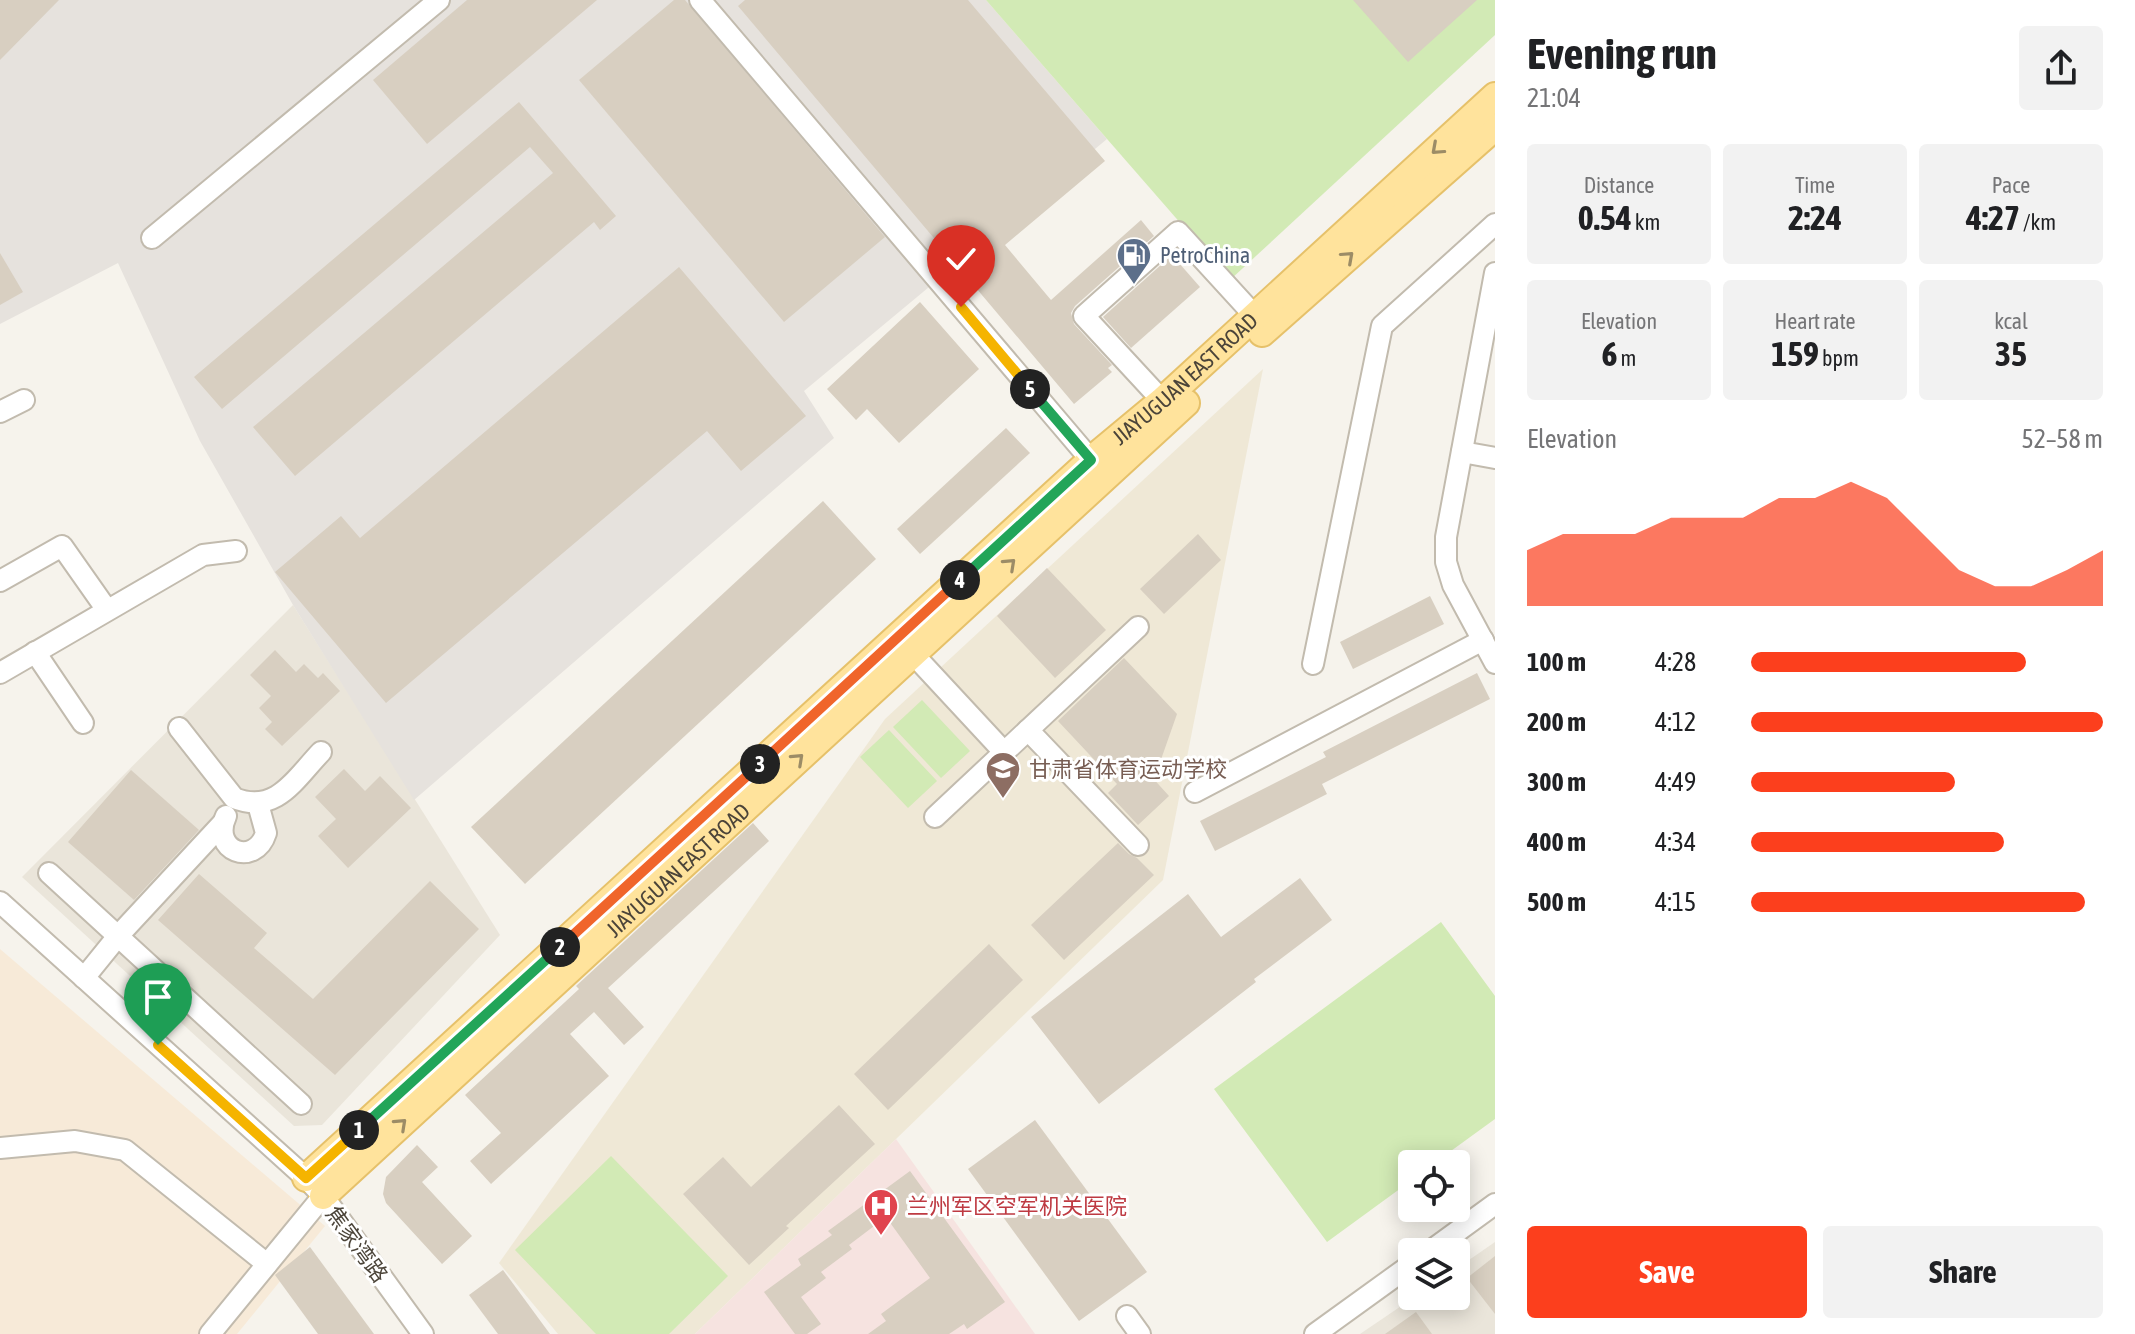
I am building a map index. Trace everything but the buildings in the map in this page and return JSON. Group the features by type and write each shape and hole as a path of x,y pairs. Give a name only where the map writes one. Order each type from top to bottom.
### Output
{"main road":[{"name":"JIAYUGUAN EAST ROAD","path":"314,1187 913,654 1495,96"},
{"name":"JIAYUGUAN EAST ROAD","path":"1261,323 1495,127"},
{"name":"JIAYUGUAN EAST ROAD","path":"314,1187 1091,460 1168,407"}],"street":[{"path":"152,238 439,0"},
{"path":"700,0 1091,460"},
{"path":"1313,664 1382,326 1495,224"},
{"path":"1168,407 1084,316 1178,232 1261,323"},
{"path":"1495,273 1446,537 1446,562 1453,585 1495,663"},
{"path":"0,412 24,400"},
{"path":"1462,452 1495,458"},
{"path":"0,581 62,546 107,610"},
{"path":"0,673 203,555 236,551"},
{"path":"935,817 1138,627"},
{"path":"1195,792 1483,640"},
{"path":"35,652 83,723"},
{"path":"913,654 1004,752"},
{"path":"179,728 234,798 258,804 282,794 321,752"},
{"path":"1028,730 1138,845"},
{"path":"234,798 221,831 227,845 239,852 253,850 264,839 266,833 258,804"},
{"path":"84,978 118,936 222,824"},
{"path":"49,873 301,1104"},
{"name":"焦家湾路","path":"0,902 314,1187 423,1334"},
{"path":"0,1148 75,1141 125,1150 267,1264"},
{"path":"210,1334 267,1264 314,1187"},
{"path":"1448,1238 1495,1204"},
{"path":"1315,1334 1398,1274"},
{"path":"1127,1316 1140,1334"}],"shaded area":[{"path":"0,0 986,0 1107,139 804,391 834,438 414,800 293,605 200,441 118,263 0,324"},
{"name":"甘肃省体育运动学校","path":"1263,369 1163,880 695,1334 558,1334 499,1263 885,719"},
{"path":"293,605 500,935 322,1125 294,1126 22,877"},
{"path":"0,949 325,1226 237,1334 0,1334"},
{"name":"兰州军区空军机关医院","path":"896,1139 1035,1334 695,1334"},
{"path":"1495,1242 1495,1334 1360,1334 1398,1308 1470,1310 1470,1259"}],"green space":[{"path":"986,0 1495,0 1495,35 1230,280"},
{"path":"922,700 970,751 941,778 893,727"},
{"path":"889,730 937,781 908,808 860,757"},
{"path":"1441,922 1495,996 1495,1119 1452,1150 1398,1150 1398,1190 1327,1242 1214,1089"},
{"path":"611,1156 728,1276 669,1334 596,1334 515,1250"}],"place":[{"name":"PetroChina","path":"1134,286"},
{"name":"甘肃省体育运动学校","path":"1003,800"},
{"name":"兰州军区空军机关医院","path":"881,1237"}],"route":[{"path":"158,1045 306,1178 1091,460 961,307"}]}
